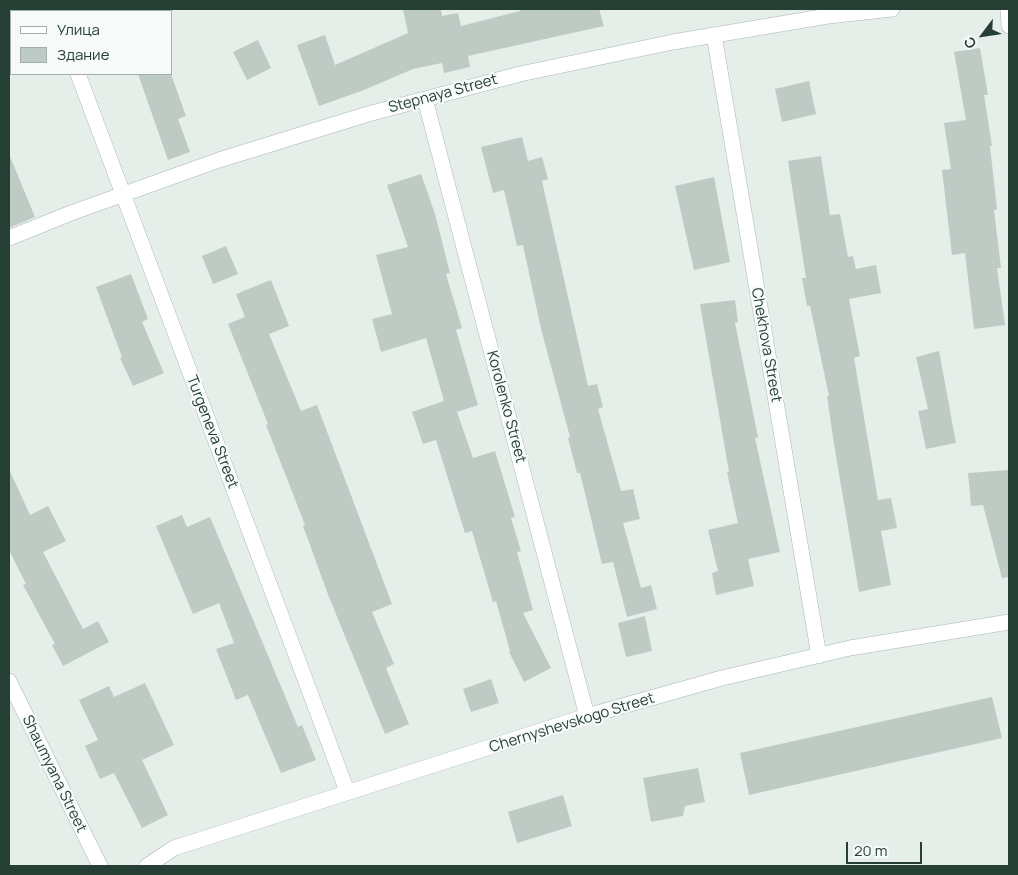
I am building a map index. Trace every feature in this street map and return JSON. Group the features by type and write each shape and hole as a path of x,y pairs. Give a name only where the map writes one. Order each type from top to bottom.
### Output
{"street":[{"name":"Stepnaya Street","path":"9,238 122,194 219,160 368,114 520,74 714,35 828,16 892,9"},
{"path":"1008,9 1009,26"},
{"name":"Chekhova Street","path":"714,35 818,656"},
{"name":"Turgeneva Street","path":"78,75 347,791"},
{"name":"Korolenko Street","path":"425,99 586,716"},
{"name":"Chernyshevskogo Street","path":"147,866 174,848 347,791 471,755 586,716 722,678 818,656 1009,622"},
{"name":"Shaumyana Street","path":"9,681 100,866"}],"building":[{"path":"403,9 441,9 442,16 458,13 461,26 520,11 519,9 599,9 604,26 468,56 470,67 444,73 442,63 413,69 364,90 319,106 297,45 325,35 335,65 408,33"},
{"path":"258,40 271,68 247,80 233,52"},
{"path":"980,48 988,95 984,95 992,146 990,146 997,209 994,210 1001,268 997,268 1005,325 974,329 965,253 952,255 942,170 951,169 944,123 966,120 954,52"},
{"path":"138,75 171,75 186,116 178,119 190,152 168,160"},
{"path":"809,81 816,114 782,122 775,89"},
{"path":"522,137 528,161 542,157 548,179 542,181 588,386 597,384 603,407 598,409 621,491 633,489 640,519 623,523 641,588 651,585 657,609 627,617 613,562 602,564 580,473 577,473 568,438 570,437 541,329 523,245 517,246 504,190 493,193 481,147"},
{"path":"9,154 35,217 9,228"},
{"path":"821,156 830,215 840,214 848,257 853,256 856,269 876,265 881,293 849,299 860,356 854,358 878,500 891,498 897,528 881,531 891,585 859,592 834,444 827,396 829,396 810,306 807,306 802,278 806,278 788,161"},
{"path":"421,174 435,214 450,273 446,274 462,328 456,330 478,405 457,412 473,458 495,451 515,517 511,518 521,551 517,552 533,610 523,613 551,668 524,682 509,652 496,601 493,602 472,531 465,533 436,440 423,444 412,412 444,401 426,338 381,352 372,319 392,314 376,255 408,247 387,185"},
{"path":"714,177 730,262 694,270 675,186"},
{"path":"226,246 238,274 213,284 202,256"},
{"path":"131,274 148,319 142,322 164,373 133,386 120,358 122,357 96,287"},
{"path":"271,280 289,326 269,334 301,411 317,405 392,604 372,612 394,664 386,668 409,724 385,734 329,597 303,526 305,525 266,425 268,424 228,324 245,317 236,294"},
{"path":"735,300 738,322 735,323 758,437 755,438 780,552 748,559 754,586 716,595 712,573 718,571 708,530 738,523 727,472 729,472 700,304"},
{"path":"939,351 956,443 926,449 918,411 928,409 916,357"},
{"path":"9,469 30,515 48,506 66,541 43,552 83,629 98,621 109,642 63,666 52,645 55,644 23,585 26,584 9,550"},
{"path":"1009,470 1009,577 1002,578 983,505 971,506 968,473"},
{"path":"182,515 187,527 210,517 298,727 302,725 316,760 281,773 248,695 236,700 216,649 234,643 219,603 193,614 156,526"},
{"path":"645,616 652,651 626,657 618,623"},
{"path":"491,679 499,703 471,712 463,689"},
{"path":"145,683 174,745 142,760 168,815 142,828 114,773 100,779 85,746 98,740 79,700 109,686 114,697"},
{"path":"992,697 1002,738 749,795 740,753"},
{"path":"698,768 705,802 685,806 683,816 651,822 643,778"},
{"path":"563,795 572,826 517,843 508,812"}]}
